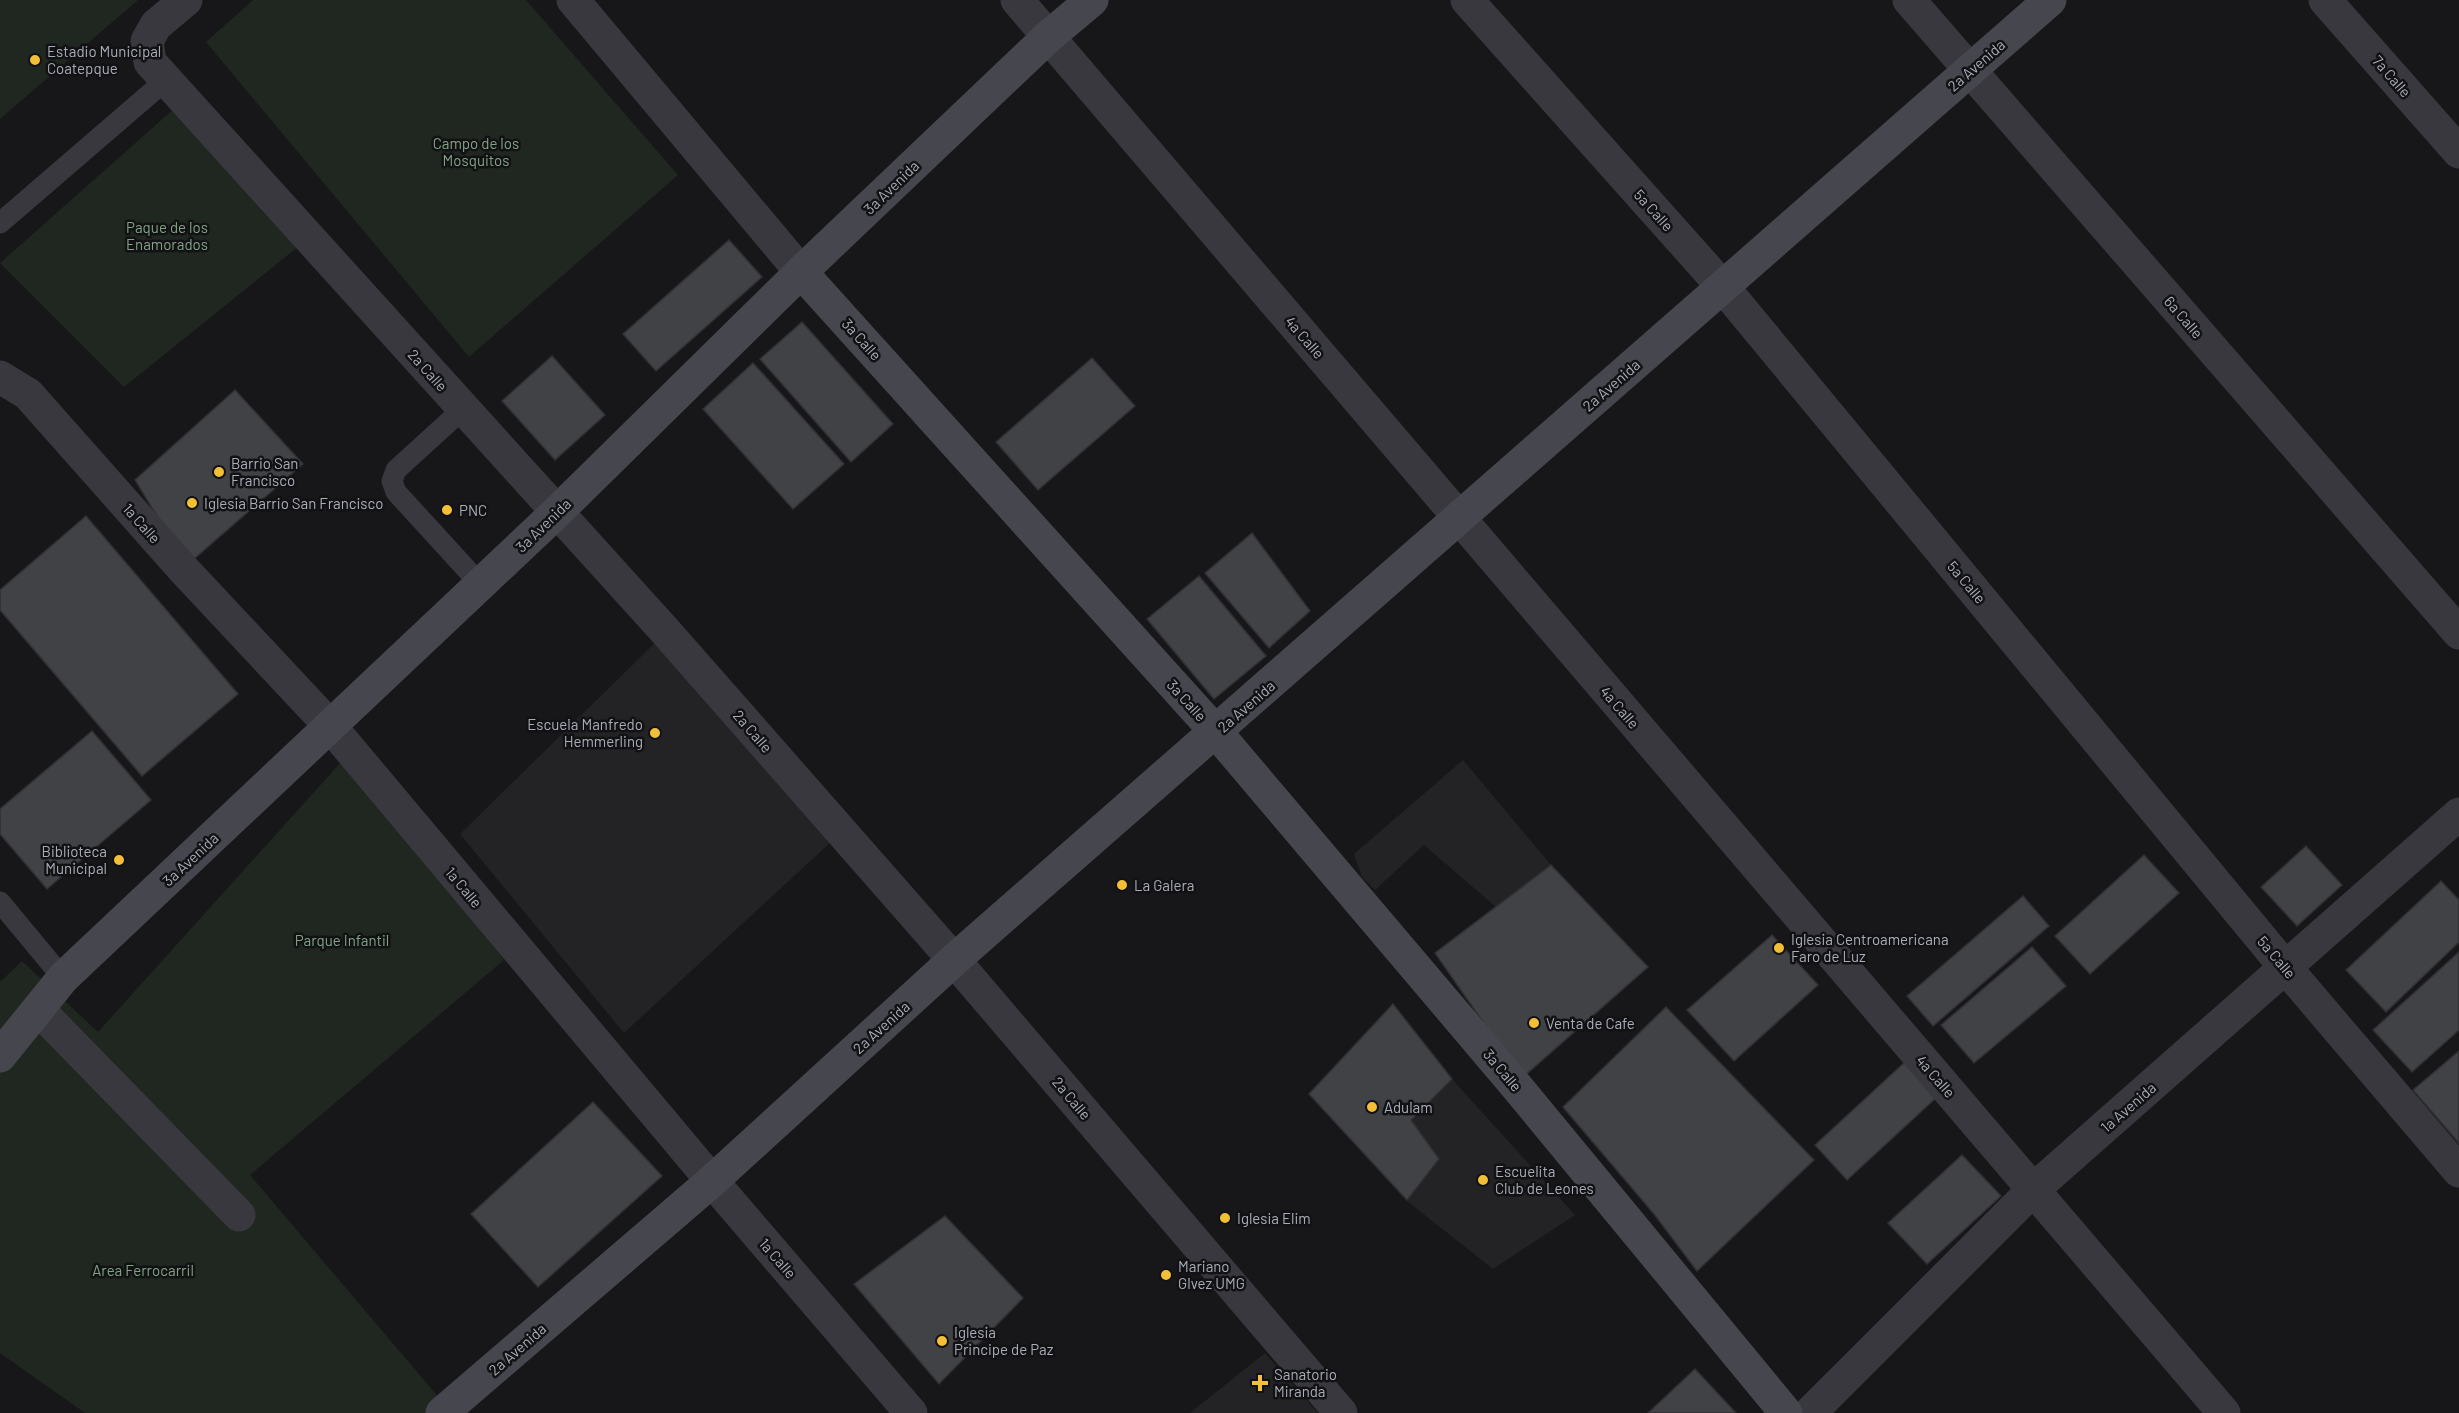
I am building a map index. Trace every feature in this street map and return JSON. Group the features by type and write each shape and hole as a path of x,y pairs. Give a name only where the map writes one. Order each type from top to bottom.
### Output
{"main road":[{"name":"3a Avenida","path":"0,1056 63,978 557,512 801,272 1048,37 1092,0"},
{"name":"2a Avenida","path":"442,1413 712,1181 954,960 2050,0"},
{"name":"3a Calle","path":"801,272 1216,732 1517,1087 1786,1413"}],"street":[{"path":"158,71 147,41 156,25 186,0"},
{"name":"3a Calle","path":"573,0 801,272"},
{"name":"4a Calle","path":"1017,0 2224,1413"},
{"name":"5a Calle","path":"1467,0 1723,287 2285,968 2459,1172"},
{"name":"6a Calle","path":"1909,0 2459,633"},
{"name":"7a Calle","path":"2325,0 2459,152"},
{"name":"2a Calle","path":"158,71 666,632 954,960 1341,1413"},
{"name":"1a Calle","path":"0,377 28,394 184,570 331,727 712,1181 911,1413"},
{"name":"1a Avenida","path":"1810,1413 2034,1190 2459,814"},
{"path":"39,1009 239,1215"}],"lane":[{"path":"0,224 158,71"},
{"path":"463,409 396,470 392,481 396,492 480,585"},
{"path":"0,902 63,978"}],"shaded area":[{"name":"Escuela Manfredo Hemmerling","path":"666,632 832,841 624,1033 460,834"},
{"path":"1463,760 1551,865 1496,907 1424,845 1375,890 1362,877 1354,854"},
{"name":"Escuelita Club de Leones","path":"1452,1079 1575,1215 1493,1269 1407,1201 1439,1159 1411,1120"},
{"name":"Sanatorio Miranda","path":"1265,1353 1318,1413 1190,1413"}],"green space":[{"name":"Estadio Municipal Coatepque","path":"0,0 138,0 0,119"},
{"name":"Campo de los Mosquitos","path":"253,0 526,0 678,175 469,357 206,42"},
{"name":"Paque de los Enamorados","path":"176,107 299,246 124,387 0,263"},
{"path":"352,750 504,960 250,1175 452,1413 85,1413 0,1353 0,982 22,961 98,1032"}],"building":[{"path":"729,240 762,277 656,371 623,334"},
{"path":"802,322 893,424 851,462 760,359"},
{"path":"552,356 605,415 555,460 502,401"},
{"path":"1092,358 1135,406 1038,490 996,442"},
{"path":"753,363 844,464 793,509 703,409"},
{"name":"Barrio San Francisco","path":"235,390 303,464 187,565 135,480"},
{"path":"86,516 238,694 142,776 0,610 0,590"},
{"path":"1252,533 1310,611 1269,648 1205,573"},
{"path":"1199,576 1266,656 1214,699 1147,619"},
{"path":"92,731 151,800 47,889 0,834 0,809"},
{"path":"2306,846 2342,885 2297,926 2261,887"},
{"path":"2144,855 2179,893 2090,974 2055,936"},
{"name":"Venta de Cafe","path":"1551,865 1648,967 1522,1078 1435,953"},
{"path":"2441,881 2459,900 2459,942 2386,1012 2346,970"},
{"path":"2023,896 2049,926 1933,1026 1907,996"},
{"path":"1772,935 1818,985 1734,1061 1687,1010"},
{"path":"2032,947 2066,986 1974,1063 1941,1025"},
{"path":"2459,952 2459,1030 2412,1072 2373,1030"},
{"name":"Adulam","path":"1393,1004 1452,1079 1411,1120 1439,1159 1407,1200 1309,1094"},
{"path":"1666,1007 1814,1160 1697,1271 1654,1214 1563,1107"},
{"path":"2459,1051 2459,1143 2413,1090"},
{"path":"1905,1062 1938,1096 1847,1180 1815,1145"},
{"path":"593,1102 662,1176 538,1287 471,1214"},
{"path":"1962,1155 2001,1196 1927,1264 1888,1223"},
{"name":"Iglesia Principe de Paz","path":"945,1216 1023,1298 939,1384 854,1284"},
{"path":"1695,1369 1736,1413 1648,1413"}],"place":[{"name":"Estadio Municipal Coatepque","path":"35,60"},
{"name":"Barrio San Francisco","path":"219,472"},
{"name":"Iglesia Barrio San Francisco","path":"192,503"},
{"name":"PNC","path":"447,510"},
{"name":"Escuela Manfredo Hemmerling","path":"655,733"},
{"name":"Biblioteca Municipal","path":"119,860"},
{"name":"La Galera","path":"1122,885"},
{"name":"Iglesia Centroamericana Faro de Luz","path":"1779,948"},
{"name":"Venta de Cafe","path":"1534,1023"},
{"name":"Adulam","path":"1372,1107"},
{"name":"Escuelita Club de Leones","path":"1483,1180"},
{"name":"Iglesia Elim","path":"1225,1218"},
{"name":"Mariano Glvez UMG","path":"1166,1275"},
{"name":"Iglesia Principe de Paz","path":"942,1341"},
{"name":"Sanatorio Miranda","path":"1260,1383"}],"park label":[{"name":"Parque Infantil","path":"342,940"},
{"name":"Area Ferrocarril","path":"143,1270"}]}
